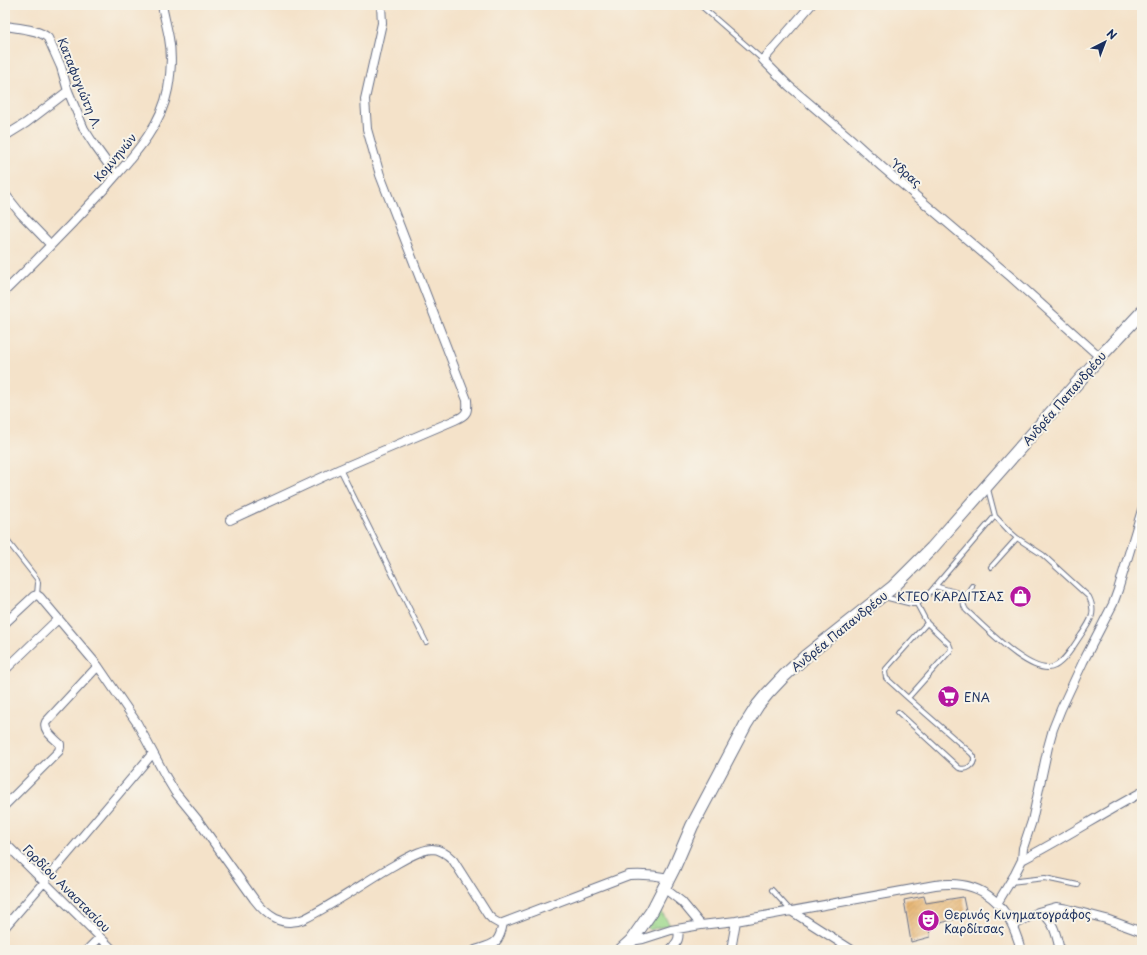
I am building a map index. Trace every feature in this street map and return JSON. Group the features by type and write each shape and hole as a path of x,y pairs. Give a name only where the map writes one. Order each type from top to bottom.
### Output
{"main road":[{"name":"Ανδρέα Παπανδρέου","path":"621,950 652,911 696,819 746,724 758,705 784,676 808,655 894,587 932,548 1100,357 1142,312"}],"street":[{"name":"Κομνηνών","path":"5,291 94,200 140,146 154,124 164,104 168,91 170,66 169,39 162,5"},
{"path":"230,520 340,470 465,416 468,409 467,400 380,175 367,129 365,99 382,23 381,5"},
{"path":"762,60 811,5"},
{"name":"Καταφυγιώτη Λ.","path":"5,26 34,31 46,36 59,62 68,91 88,137 116,174"},
{"name":"Ύδρας","path":"762,60 789,86 1011,277 1100,357"},
{"path":"5,136 26,123 68,91"},
{"path":"5,194 21,214 51,245"},
{"path":"998,902 1022,860 1023,848 1053,729 1080,668 1113,604 1142,510"},
{"path":"5,623 34,596 39,596 98,666 137,723 175,792 197,819 254,899 270,916 279,920 289,922 304,919 414,855 433,849 445,853 453,860 488,915 500,924 609,882 629,876 649,875 666,883 701,925"},
{"path":"5,670 58,619"},
{"path":"5,806 59,751 60,744 45,729 44,725 98,666"},
{"path":"5,927 153,753"},
{"path":"1022,860 1142,792"},
{"name":"Γορδίου Αναστασίου","path":"5,843 113,950"},
{"path":"630,940 643,939 678,929 736,921 945,883 954,883 974,887 998,902 1013,926 1021,950"},
{"path":"1013,926 1038,912 1056,907 1106,919 1142,932"},
{"path":"791,911 852,950"},
{"path":"1038,912 1047,917 1051,922 1060,950"},
{"path":"731,950 736,921"},
{"path":"475,950 497,941 501,933 503,923"},
{"path":"670,950 678,941 678,929"},
{"path":"87,950 100,937"}],"lane":[{"name":"Ύδρας","path":"700,5 762,60"},
{"path":"340,470 426,642"},
{"path":"972,586 965,595 964,602 966,610 1016,655 1038,666 1048,668 1057,666 1064,659 1090,619 1093,610 1091,601 1084,592 1043,555 1008,531 995,516 988,485"},
{"path":"882,597 917,604 926,597 995,516"},
{"path":"5,538 38,579 39,596"},
{"path":"992,567 1017,538"},
{"path":"935,586 965,595"},
{"path":"908,698 951,649 949,644 927,623 917,604"},
{"path":"898,712 959,768 963,770 966,769 974,762 974,757 972,754 886,678 886,669 927,623"},
{"path":"1010,882 1045,878 1078,885"},
{"path":"772,890 791,911"}],"green space":[{"path":"659,908 670,925 649,930 646,927"}],"building":[{"name":"Θερινός Κινηματογράφος Καρδίτσας","path":"924,896 926,903 963,897 967,916 929,926 930,937 911,942 904,900"}],"place":[{"name":"ΚΤΕΟ ΚΑΡΔΙΤΣΑΣ","path":"1020,596"},
{"name":"ΕΝΑ","path":"948,697"},
{"name":"Θερινός Κινηματογράφος Καρδίτσας","path":"928,921"}]}
